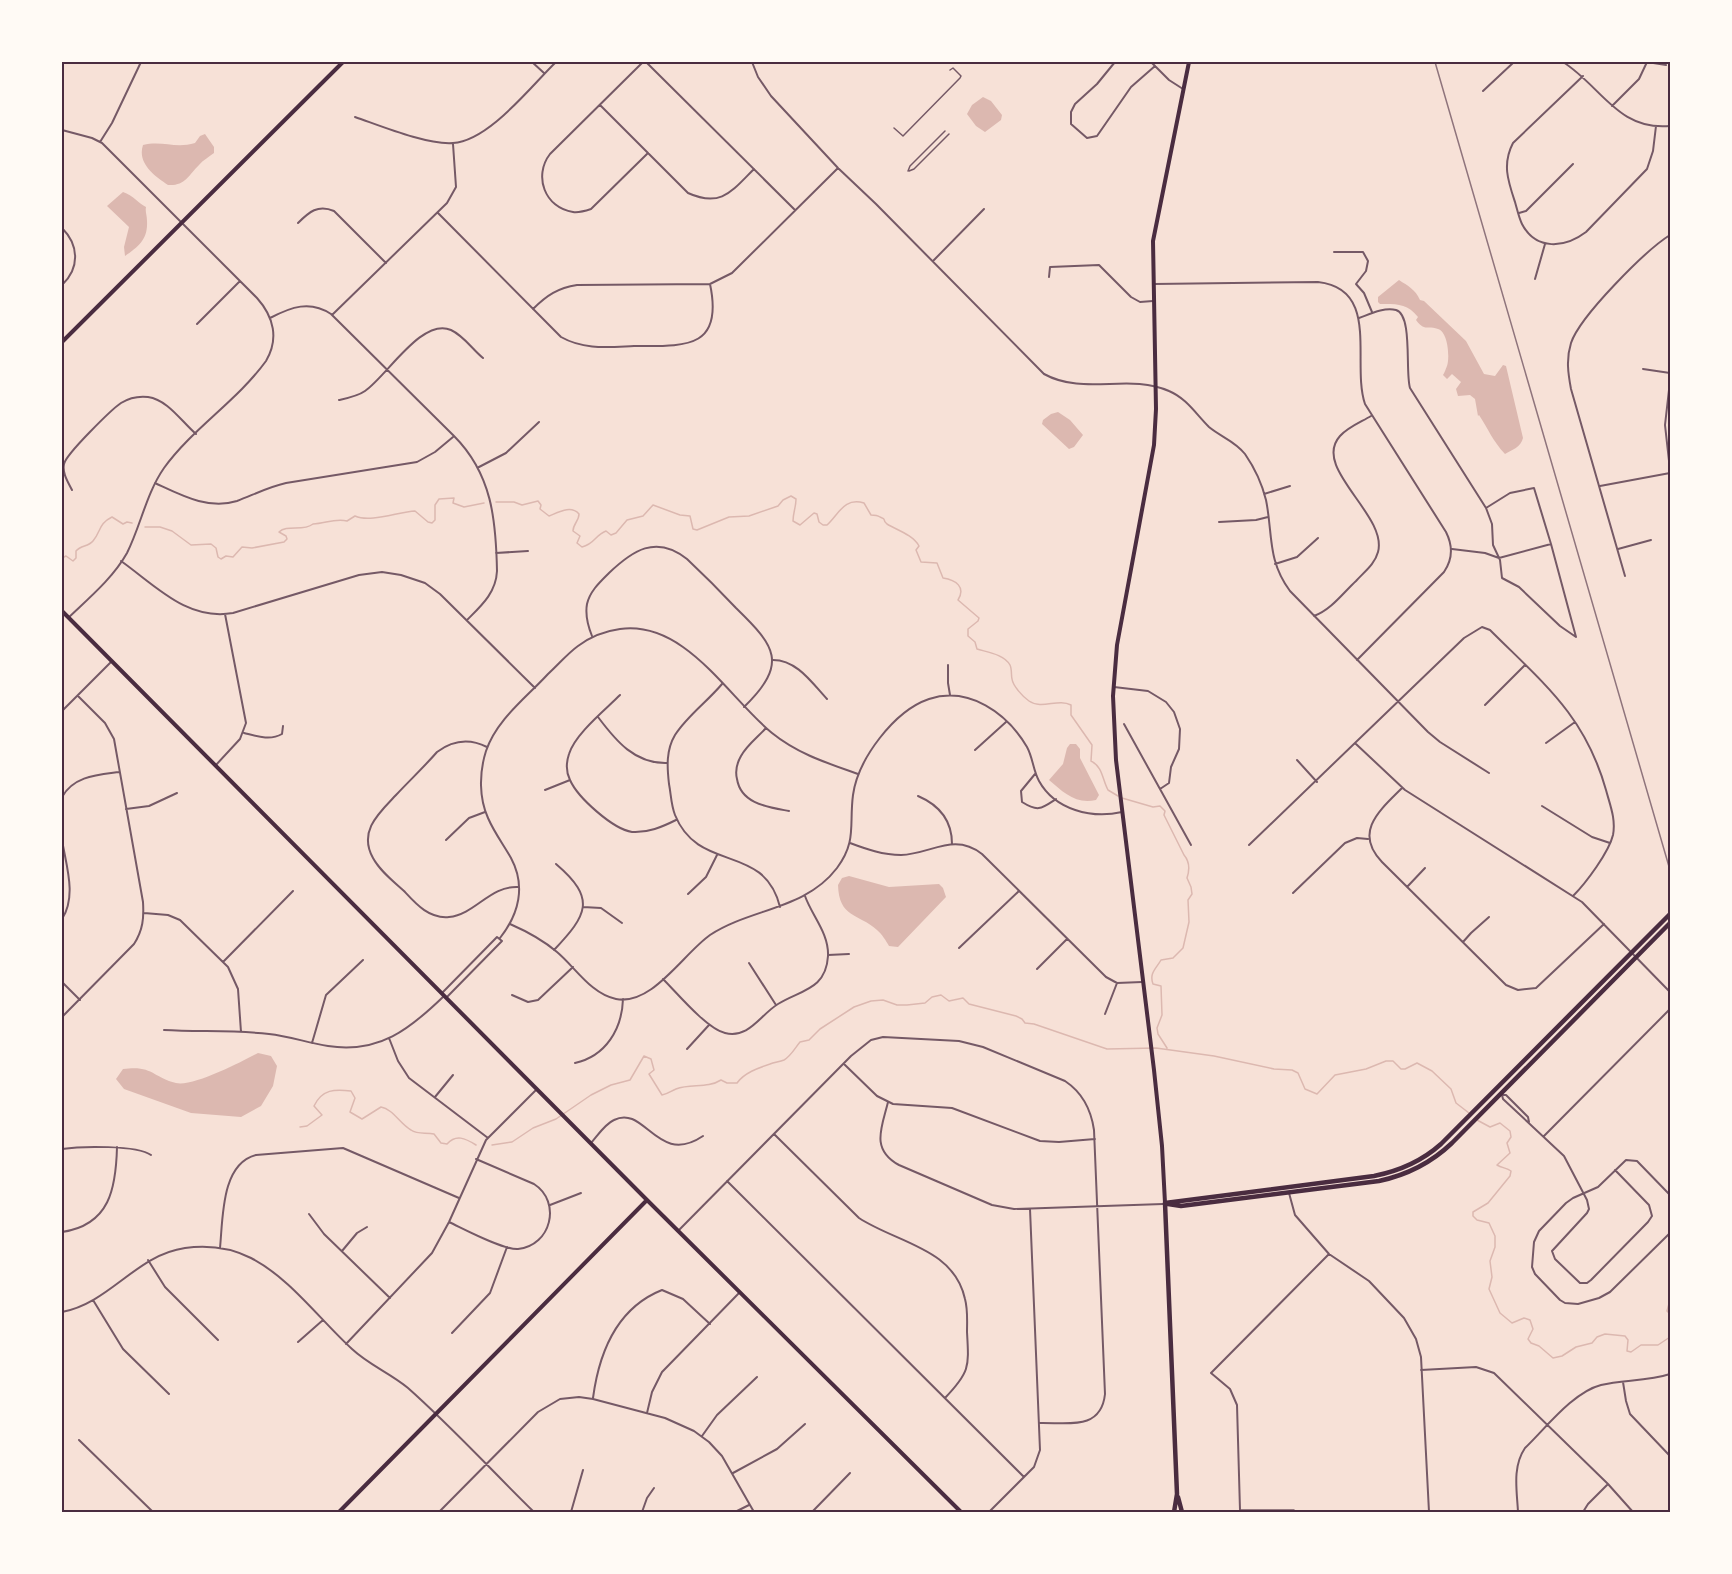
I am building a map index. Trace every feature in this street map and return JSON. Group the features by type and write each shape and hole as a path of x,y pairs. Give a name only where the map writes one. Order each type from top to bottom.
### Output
{"highway":[{"path":"1165,1203 1374,1176 1399,1169 1431,1152 1671,914"},
{"path":"1165,1203 1181,1206 1379,1181 1404,1174 1433,1159 1468,1127 1671,923"},
{"path":"1165,1203 1178,1511"}],"main road":[{"path":"62,342 343,62"},
{"path":"1165,1203 1153,1060 1113,734 1113,687 1118,645 1153,457 1155,386 1153,284 1156,223 1189,62"},
{"path":"62,611 590,1143 961,1512"},
{"path":"339,1512 647,1200"}],"street":[{"path":"100,142 112,123 141,62"},
{"path":"532,62 544,73"},
{"path":"355,117 438,142 466,141 495,123 556,62"},
{"path":"648,153 591,209 571,212 559,207 543,188 541,174 543,163 644,62 795,210"},
{"path":"752,62 771,96 838,168 1044,374 1056,381 1068,384 1144,384 1170,391 1184,399 1217,434 1233,441 1252,466 1264,494 1271,551 1286,586 1440,742 1489,773"},
{"path":"1115,62 1097,84 1077,101 1071,112 1071,124 1087,138 1096,136 1131,87 1155,66"},
{"path":"1151,62 1169,80 1183,89"},
{"path":"1483,91 1514,62"},
{"path":"1563,62 1582,76 1612,106 1630,120 1656,126 1671,126"},
{"path":"1612,106 1639,79 1647,62 1666,65"},
{"path":"1582,76 1511,147 1506,161 1506,171 1523,227 1528,233 1545,244 1561,245 1569,243 1586,232 1645,172 1653,151 1656,126"},
{"path":"600,105 688,193 700,198 712,200 725,196 754,169"},
{"path":"62,130 100,142 261,303 270,318 274,338 266,361 170,461 155,483 121,561 109,578 68,618"},
{"path":"332,315 447,203 456,187 453,143"},
{"path":"1519,213 1526,211 1573,164"},
{"path":"533,309 550,293 577,285 710,284 732,273 838,168"},
{"path":"298,223 308,213 318,208 334,211 386,263"},
{"path":"933,261 984,209"},
{"path":"438,213 561,337 582,346 688,345 705,333 713,319 714,309 710,284"},
{"path":"62,228 73,244 76,257 73,270 62,285"},
{"path":"1625,576 1570,383 1568,364 1570,345 1578,328 1589,313 1652,250 1671,236"},
{"path":"1535,279 1545,244"},
{"path":"1334,252 1363,252 1368,261 1366,271 1356,284 1364,293 1372,314"},
{"path":"1048,277 1050,267 1099,265 1131,297 1140,302 1153,301"},
{"path":"197,324 240,282"},
{"path":"1153,284 1323,282 1336,286 1354,304 1359,318 1362,392 1371,416 1446,532 1452,549 1450,562 1444,572 1358,660"},
{"path":"270,318 289,309 307,305 320,308 332,315 469,452 488,491 497,577 494,588 484,603 467,620"},
{"path":"1359,318 1384,310 1396,310 1404,316 1407,325 1407,376 1410,388 1486,508 1492,524 1494,549 1499,558 1502,578 1519,587 1560,626 1576,637 1533,488 1510,493 1486,508"},
{"path":"339,400 361,394 422,335 438,328 455,332 483,358"},
{"path":"1643,369 1671,373"},
{"path":"1599,486 1671,471 1665,425 1671,381"},
{"path":"72,490 63,468 66,457 123,402 140,397 153,398 167,406 196,434"},
{"path":"1314,616 1330,607 1370,567 1379,550 1379,538 1375,526 1341,474 1335,463 1334,453 1335,445 1341,435 1371,416"},
{"path":"478,467 505,453 539,422"},
{"path":"155,483 199,501 233,502 286,483 411,463 435,452 454,436"},
{"path":"1264,494 1290,486"},
{"path":"1219,522 1268,517"},
{"path":"1275,564 1297,557 1318,538"},
{"path":"1618,549 1651,540"},
{"path":"1452,549 1485,553 1499,558 1551,544"},
{"path":"592,637 586,614 588,602 593,591 628,555 643,549 658,547 682,555 754,625 768,643 771,660 770,673 765,685 744,707"},
{"path":"496,553 528,551"},
{"path":"121,561 178,604 196,611 225,614 359,575 382,572 401,575 425,583 440,594 535,688"},
{"path":"215,766 244,733 245,717 225,614"},
{"path":"1249,845 1460,642 1482,627 1490,630 1563,704 1593,753 1613,813 1614,832 1610,843 1574,896"},
{"path":"164,1030 273,1034 312,1043 351,1047 370,1045 389,1038 416,1022 502,941 500,938 510,924 518,905 519,887 514,863 485,812 481,777 487,747 502,722 571,651 592,637 623,629 642,629 661,634 684,647 766,728 803,754 858,774"},
{"path":"771,660 795,667 827,699"},
{"path":"62,711 111,662"},
{"path":"948,665 951,696"},
{"path":"1485,705 1525,665"},
{"path":"722,684 674,736 669,747 668,763 672,805 677,819 693,841 717,855 747,864 763,874 774,890 780,907"},
{"path":"1113,687 1148,691 1166,702 1173,712 1180,729 1179,749 1171,767 1169,783 1160,789"},
{"path":"620,695 580,734 571,749 567,767 570,780 577,791 602,816 623,830 648,831 677,819"},
{"path":"62,1017 134,944 142,927 144,914 114,739 109,728 78,696"},
{"path":"510,924 545,943 603,994 622,999 645,994 700,943 716,932 733,923 780,907 819,886 843,858 850,843 853,796 858,774 871,749 901,717 922,702 951,696 978,701 989,707 1006,722 1028,748 1041,784 1069,808 1085,813 1122,812"},
{"path":"598,717 613,736 636,757 651,763 668,763"},
{"path":"975,750 1006,722"},
{"path":"1546,742 1576,722"},
{"path":"1124,723 1191,845"},
{"path":"244,733 276,737 282,734 283,726"},
{"path":"766,728 741,755 736,773 738,784 745,795 754,802 789,811"},
{"path":"487,747 470,741 458,741 438,752 377,813 369,831 369,849 378,866 413,902 428,913 440,917 458,915 495,891 507,887 519,887"},
{"path":"1356,744 1402,788 1574,896 1671,992"},
{"path":"1297,760 1317,782"},
{"path":"62,797 71,785 82,779 120,772"},
{"path":"1036,773 1021,791 1022,802 1038,809 1056,799"},
{"path":"545,790 570,780"},
{"path":"1402,788 1375,817 1370,830 1371,848 1378,858 1506,985 1526,991 1542,984 1604,924"},
{"path":"126,809 149,806 177,793"},
{"path":"918,796 935,806 944,815 951,832 952,844"},
{"path":"1542,806 1592,837 1610,843"},
{"path":"446,840 469,818 485,812"},
{"path":"1293,893 1345,843 1357,838 1369,839"},
{"path":"62,840 70,892 69,904 62,919"},
{"path":"850,843 879,853 898,855 917,853 952,844 966,845 977,850 1101,973 1117,983 1143,982"},
{"path":"688,894 709,872 717,855"},
{"path":"554,950 575,926 583,907 578,887 556,864"},
{"path":"1407,887 1425,868"},
{"path":"223,962 293,891"},
{"path":"959,948 1019,891"},
{"path":"663,979 709,1025 722,1032 738,1033 751,1028 776,1005 801,994 816,983 823,972 828,955 824,936 804,896"},
{"path":"583,907 601,908 622,923"},
{"path":"144,914 168,915 180,920 223,962 231,972 238,989 240,1032"},
{"path":"1463,943 1488,917"},
{"path":"444,996 497,937 500,938"},
{"path":"1037,969 1067,939"},
{"path":"828,955 849,954"},
{"path":"312,1043 326,995 363,960"},
{"path":"750,963 776,1005"},
{"path":"512,995 528,1002 538,1000 573,967"},
{"path":"62,982 80,1000"},
{"path":"1105,1014 1117,983"},
{"path":"575,1063 593,1056 611,1039 619,1023 622,999"},
{"path":"1544,1136 1671,1009"},
{"path":"687,1049 709,1025"},
{"path":"678,1230 844,1064 866,1044 883,1037 971,1043 1054,1076 1070,1085 1082,1096 1090,1109 1095,1139 1105,1394 1102,1407 1095,1417 1089,1420 1071,1423 1039,1423"},
{"path":"389,1038 404,1072 488,1138"},
{"path":"844,1064 877,1096 888,1102 952,1108 1038,1140 1059,1142 1095,1139"},
{"path":"435,1097 453,1075"},
{"path":"346,1344 432,1253 488,1138 537,1089"},
{"path":"1496,1089 1506,1095 1528,1117 1529,1122 1564,1156 1584,1193 1587,1213 1552,1251 1555,1259 1577,1281 1584,1283 1591,1280 1652,1216 1649,1205 1615,1170"},
{"path":"888,1102 880,1137 882,1148 888,1158 899,1165 992,1205 1008,1209 1030,1209 1165,1203"},
{"path":"590,1143 610,1123 623,1117 638,1120 656,1137 667,1142 685,1143 695,1141 702,1136"},
{"path":"774,1134 859,1218 937,1257 955,1275 966,1304 969,1359 961,1382 945,1398"},
{"path":"62,1232 84,1225 104,1208 114,1186 117,1148"},
{"path":"220,1248 227,1192 232,1174 239,1163 256,1155 343,1148 459,1198"},
{"path":"62,1149 140,1149 151,1155"},
{"path":"449,1222 507,1247 519,1249 541,1238 550,1222 549,1205 543,1192 534,1184 476,1159"},
{"path":"1671,1195 1637,1161 1626,1160 1598,1186 1566,1203 1539,1230 1534,1242 1532,1267 1535,1274 1565,1303 1578,1304 1606,1295 1671,1233"},
{"path":"727,1181 1024,1477"},
{"path":"1287,1186 1295,1215 1329,1254 1370,1281 1404,1318 1416,1339 1421,1370 1429,1512"},
{"path":"549,1205 581,1193"},
{"path":"989,1512 1034,1467 1039,1455 1030,1209"},
{"path":"309,1214 342,1251 390,1298"},
{"path":"342,1251 357,1233 367,1227"},
{"path":"452,1333 490,1293 507,1247"},
{"path":"62,1312 93,1300 148,1260 183,1248 220,1248 241,1253 272,1271 346,1344 406,1387 534,1512"},
{"path":"1240,1510 1237,1405 1230,1389 1211,1373 1329,1254"},
{"path":"148,1260 165,1287 218,1340"},
{"path":"593,1399 609,1339 618,1323 642,1299 662,1290 672,1293 683,1299 710,1324"},
{"path":"647,1413 652,1392 662,1372 740,1293"},
{"path":"93,1300 123,1349 169,1394"},
{"path":"298,1342 323,1320"},
{"path":"1421,1370 1476,1367 1489,1370 1503,1379 1633,1512"},
{"path":"1518,1512 1516,1475 1520,1457 1525,1448 1585,1391 1601,1385 1671,1374"},
{"path":"702,1436 717,1415 757,1377"},
{"path":"1623,1382 1630,1414 1671,1456"},
{"path":"439,1512 533,1416 548,1405 566,1398 593,1399 647,1413 677,1422 702,1436 715,1448 753,1512"},
{"path":"732,1474 777,1449 805,1425"},
{"path":"79,1440 153,1512"},
{"path":"571,1512 583,1470"},
{"path":"812,1512 850,1473"},
{"path":"1583,1512 1608,1485"},
{"path":"642,1512 654,1488"},
{"path":"735,1512 749,1504"}],"lane":[{"path":"894,128 903,136 960,78 961,76 953,68 950,70"},
{"path":"945,131 910,166 908,171 914,169 949,134"},
{"path":"1240,1510 1294,1510 1294,1512"},
{"path":"1145,1512 1178,1511"}],"shaded area":[{"path":"983,97 991,101 1002,115 1001,120 985,132 976,126 967,114 972,105"},
{"path":"205,134 214,147 214,153 178,184 168,185 152,173 142,158 143,145 156,143 188,145 195,143 200,136"},
{"path":"123,192 146,207 147,221 146,233 142,242 125,256 124,247 129,227 107,206"},
{"path":"1399,280 1414,290 1420,300 1424,301 1466,341 1484,374 1495,376 1503,365 1506,366 1523,438 1516,448 1505,454 1478,416 1475,399 1470,395 1458,396 1456,389 1461,382 1452,374 1447,379 1443,375 1448,362 1448,351 1441,331 1422,326 1416,320 1418,317 1410,309 1396,304 1378,302 1378,297"},
{"path":"1058,412 1070,420 1083,435 1074,447 1069,449 1042,424 1043,420 1051,414"},
{"path":"1070,744 1076,744 1080,749 1080,758 1099,795 1096,800 1076,799 1049,780 1063,764"},
{"path":"849,876 889,887 939,884 946,897 898,947 889,946 879,932 851,914 842,904 838,885 842,878"},
{"path":"258,1053 271,1056 277,1066 273,1086 261,1106 241,1117 191,1113 124,1089 116,1079 123,1069 133,1068 147,1070 168,1081 184,1083 217,1073"}],"waterway":[{"path":"496,502 514,502 522,505 538,501 541,505 540,509 549,516 565,510 576,511 579,516 573,531 580,536 577,543 582,547 590,544 606,531 611,535 616,533 627,520 643,516 653,505 680,515 690,516 693,529 697,530 729,517 749,516 778,506 791,496 796,499 793,521 800,525 814,513 817,514 819,522 827,525 847,504 864,503 871,515 884,519 887,524 916,542 919,546 916,550 921,562 937,563 943,578 952,580 958,585 961,591 958,600 979,618 968,629 968,636 975,642 977,649 990,652 1007,661 1011,667 1013,682 1024,697 1039,704 1066,703 1071,705 1071,715 1092,745 1091,761 1100,770 1108,790 1118,796"},
{"path":"145,527 160,527 172,531 191,545 211,544 216,548 218,557 221,559 226,556 233,557 242,547 252,548 284,542 287,539 286,536 279,532 286,528 305,528 313,524 335,520 347,521 355,516 376,518 415,511 432,523 435,520 435,505 439,499 454,498 453,503 464,507 484,503"},
{"path":"62,558 66,556 73,561 76,558 76,551 91,543 102,525 112,517 123,524 132,523"},
{"path":"1122,798 1153,807 1160,806 1165,811 1164,815 1188,863 1187,878 1192,894 1188,900 1189,922 1183,948 1173,958 1161,960 1152,977 1153,984 1161,986 1162,1015 1157,1028 1167,1048"},
{"path":"492,1145 512,1142 533,1128 556,1119 591,1095 611,1085 630,1080 644,1056 651,1059 654,1070 649,1074 662,1095 682,1087 716,1083 721,1080 727,1083 737,1083 752,1071 784,1060 800,1042 809,1040 820,1029 854,1007 871,1001 883,1000 897,1005 925,1003 932,997 941,995 949,1001 963,998 969,1004 1016,1016 1025,1023 1107,1049 1156,1048 1214,1056 1274,1069 1292,1070 1298,1073 1305,1089 1317,1094 1335,1075 1366,1069 1386,1061 1393,1061 1401,1069 1417,1063 1432,1071 1451,1089 1456,1103 1469,1113"},
{"path":"300,1127 307,1126 322,1115 314,1106 321,1096 330,1091 345,1090 351,1091 355,1098 350,1112 362,1119 381,1107 411,1130 434,1134 441,1143 447,1144 454,1139 461,1138 476,1145"},
{"path":"1477,1120 1490,1127 1500,1123 1510,1131 1511,1137 1507,1143 1510,1153 1497,1165 1511,1171 1510,1176 1488,1203 1473,1212 1477,1220 1489,1223 1495,1236 1495,1247 1490,1261 1492,1277 1489,1289 1500,1313 1512,1323 1524,1318 1530,1320 1533,1329 1528,1339 1553,1358 1562,1356 1576,1347 1592,1343 1597,1337 1605,1334 1625,1336 1628,1340 1627,1351 1631,1352 1641,1345 1658,1345 1670,1337"},
{"path":"1670,1300 1667,1311 1670,1314"}],"railway":[{"path":"1435,62 1670,870"}]}
